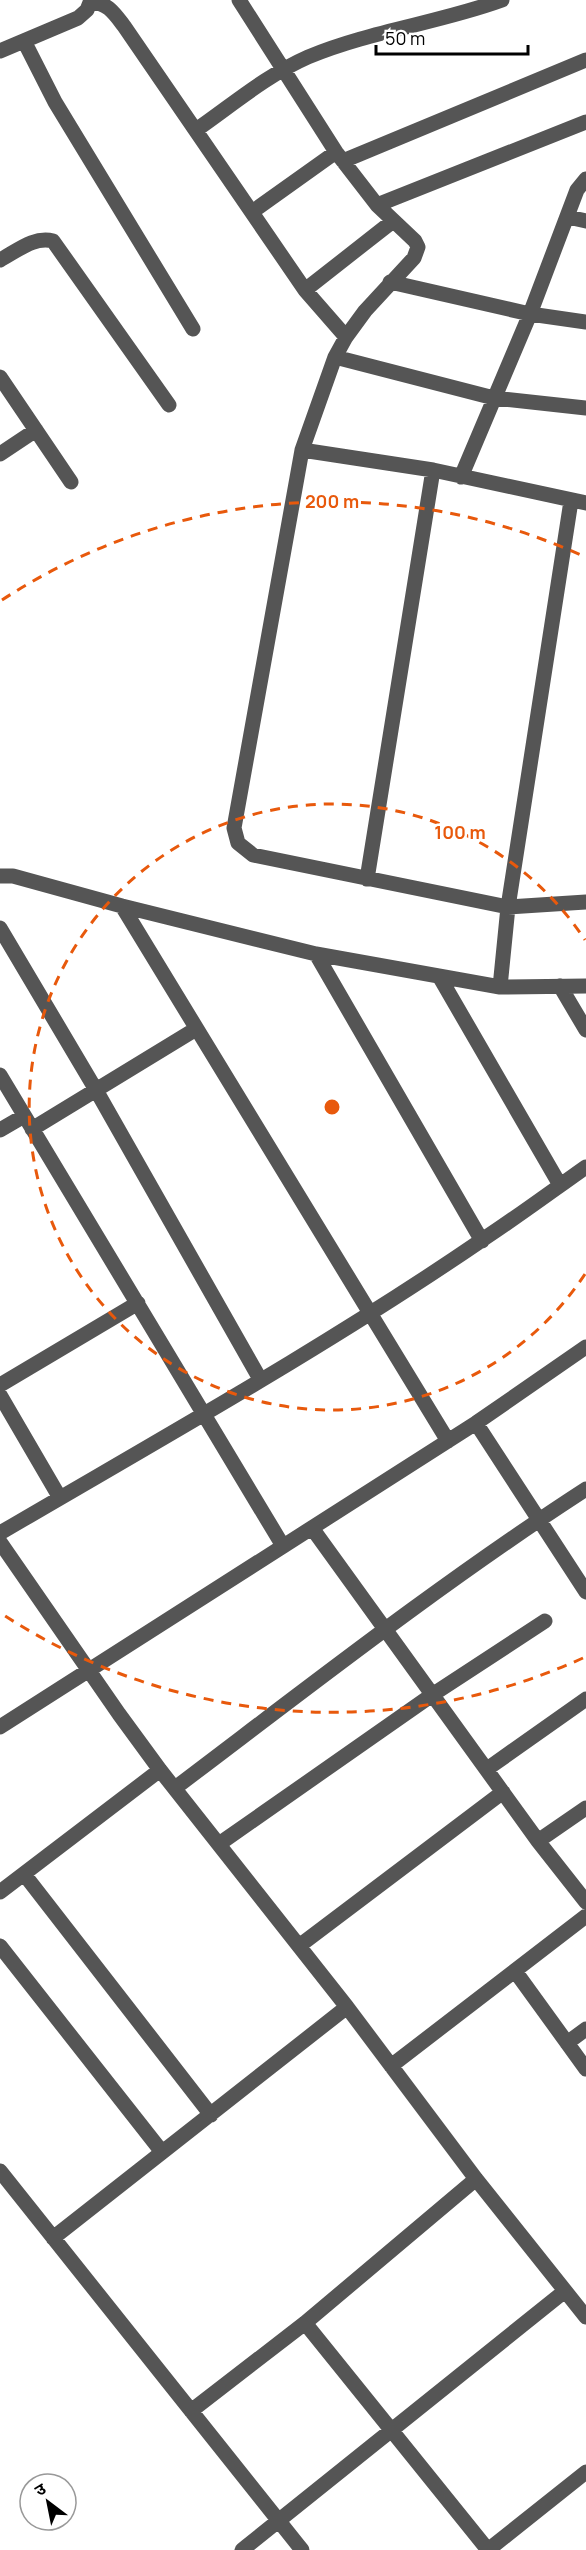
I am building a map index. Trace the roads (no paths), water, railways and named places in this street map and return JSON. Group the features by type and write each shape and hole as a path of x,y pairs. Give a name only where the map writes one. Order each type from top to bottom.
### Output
{"street":[{"path":"239,0 339,157 377,205 415,241 417,253 390,282 346,337 335,357 302,450 234,828 238,843 253,855 508,907 586,902"},
{"path":"196,130 284,69 339,46 472,5 502,0"},
{"path":"0,50 78,18 87,10 91,1 116,4 124,26 137,46 305,290 346,337"},
{"path":"24,41 55,102 193,328"},
{"path":"252,212 339,157 586,60"},
{"path":"377,205 586,122"},
{"path":"461,477 530,314 577,190 586,179"},
{"path":"568,217 586,221"},
{"path":"305,290 393,221"},
{"path":"0,260 35,241 44,239 53,241 169,405"},
{"path":"390,282 530,314 586,322"},
{"path":"335,357 494,398 586,408"},
{"path":"0,376 71,482"},
{"path":"0,454 36,430"},
{"path":"302,450 433,470 579,502 508,907 500,987"},
{"path":"367,879 433,470"},
{"path":"0,876 13,876 122,906 316,954 500,987 586,986"},
{"path":"122,906 448,1441"},
{"path":"0,928 96,1090 260,1379"},
{"path":"316,954 482,1241"},
{"path":"439,976 560,1185"},
{"path":"560,986 586,1030"},
{"path":"0,1130 28,1122 96,1090 196,1029"},
{"path":"0,1075 283,1546"},
{"path":"0,1533 205,1413 368,1313 482,1241 586,1167"},
{"path":"0,1385 138,1303"},
{"path":"0,1727 476,1423 586,1347"},
{"path":"0,1395 60,1498"},
{"path":"476,1423 537,1521 586,1592"},
{"path":"175,1788 385,1630 537,1521 586,1490"},
{"path":"312,1528 538,1841 586,1902"},
{"path":"0,1542 88,1671 160,1770 347,2007 476,2179 586,2317"},
{"path":"219,1844 432,1695 544,1621"},
{"path":"487,1769 586,1699"},
{"path":"0,1892 160,1770"},
{"path":"299,1946 503,1792"},
{"path":"538,1841 586,1808"},
{"path":"24,1875 211,2115"},
{"path":"391,2066 586,1916"},
{"path":"0,1946 162,2152"},
{"path":"515,1971 586,2069"},
{"path":"53,2238 347,2007"},
{"path":"567,2043 586,2029"},
{"path":"191,2411 305,2323 476,2179"},
{"path":"3,2181 53,2238 302,2550"},
{"path":"242,2550 566,2291"},
{"path":"305,2323 488,2550 586,2472"}]}
